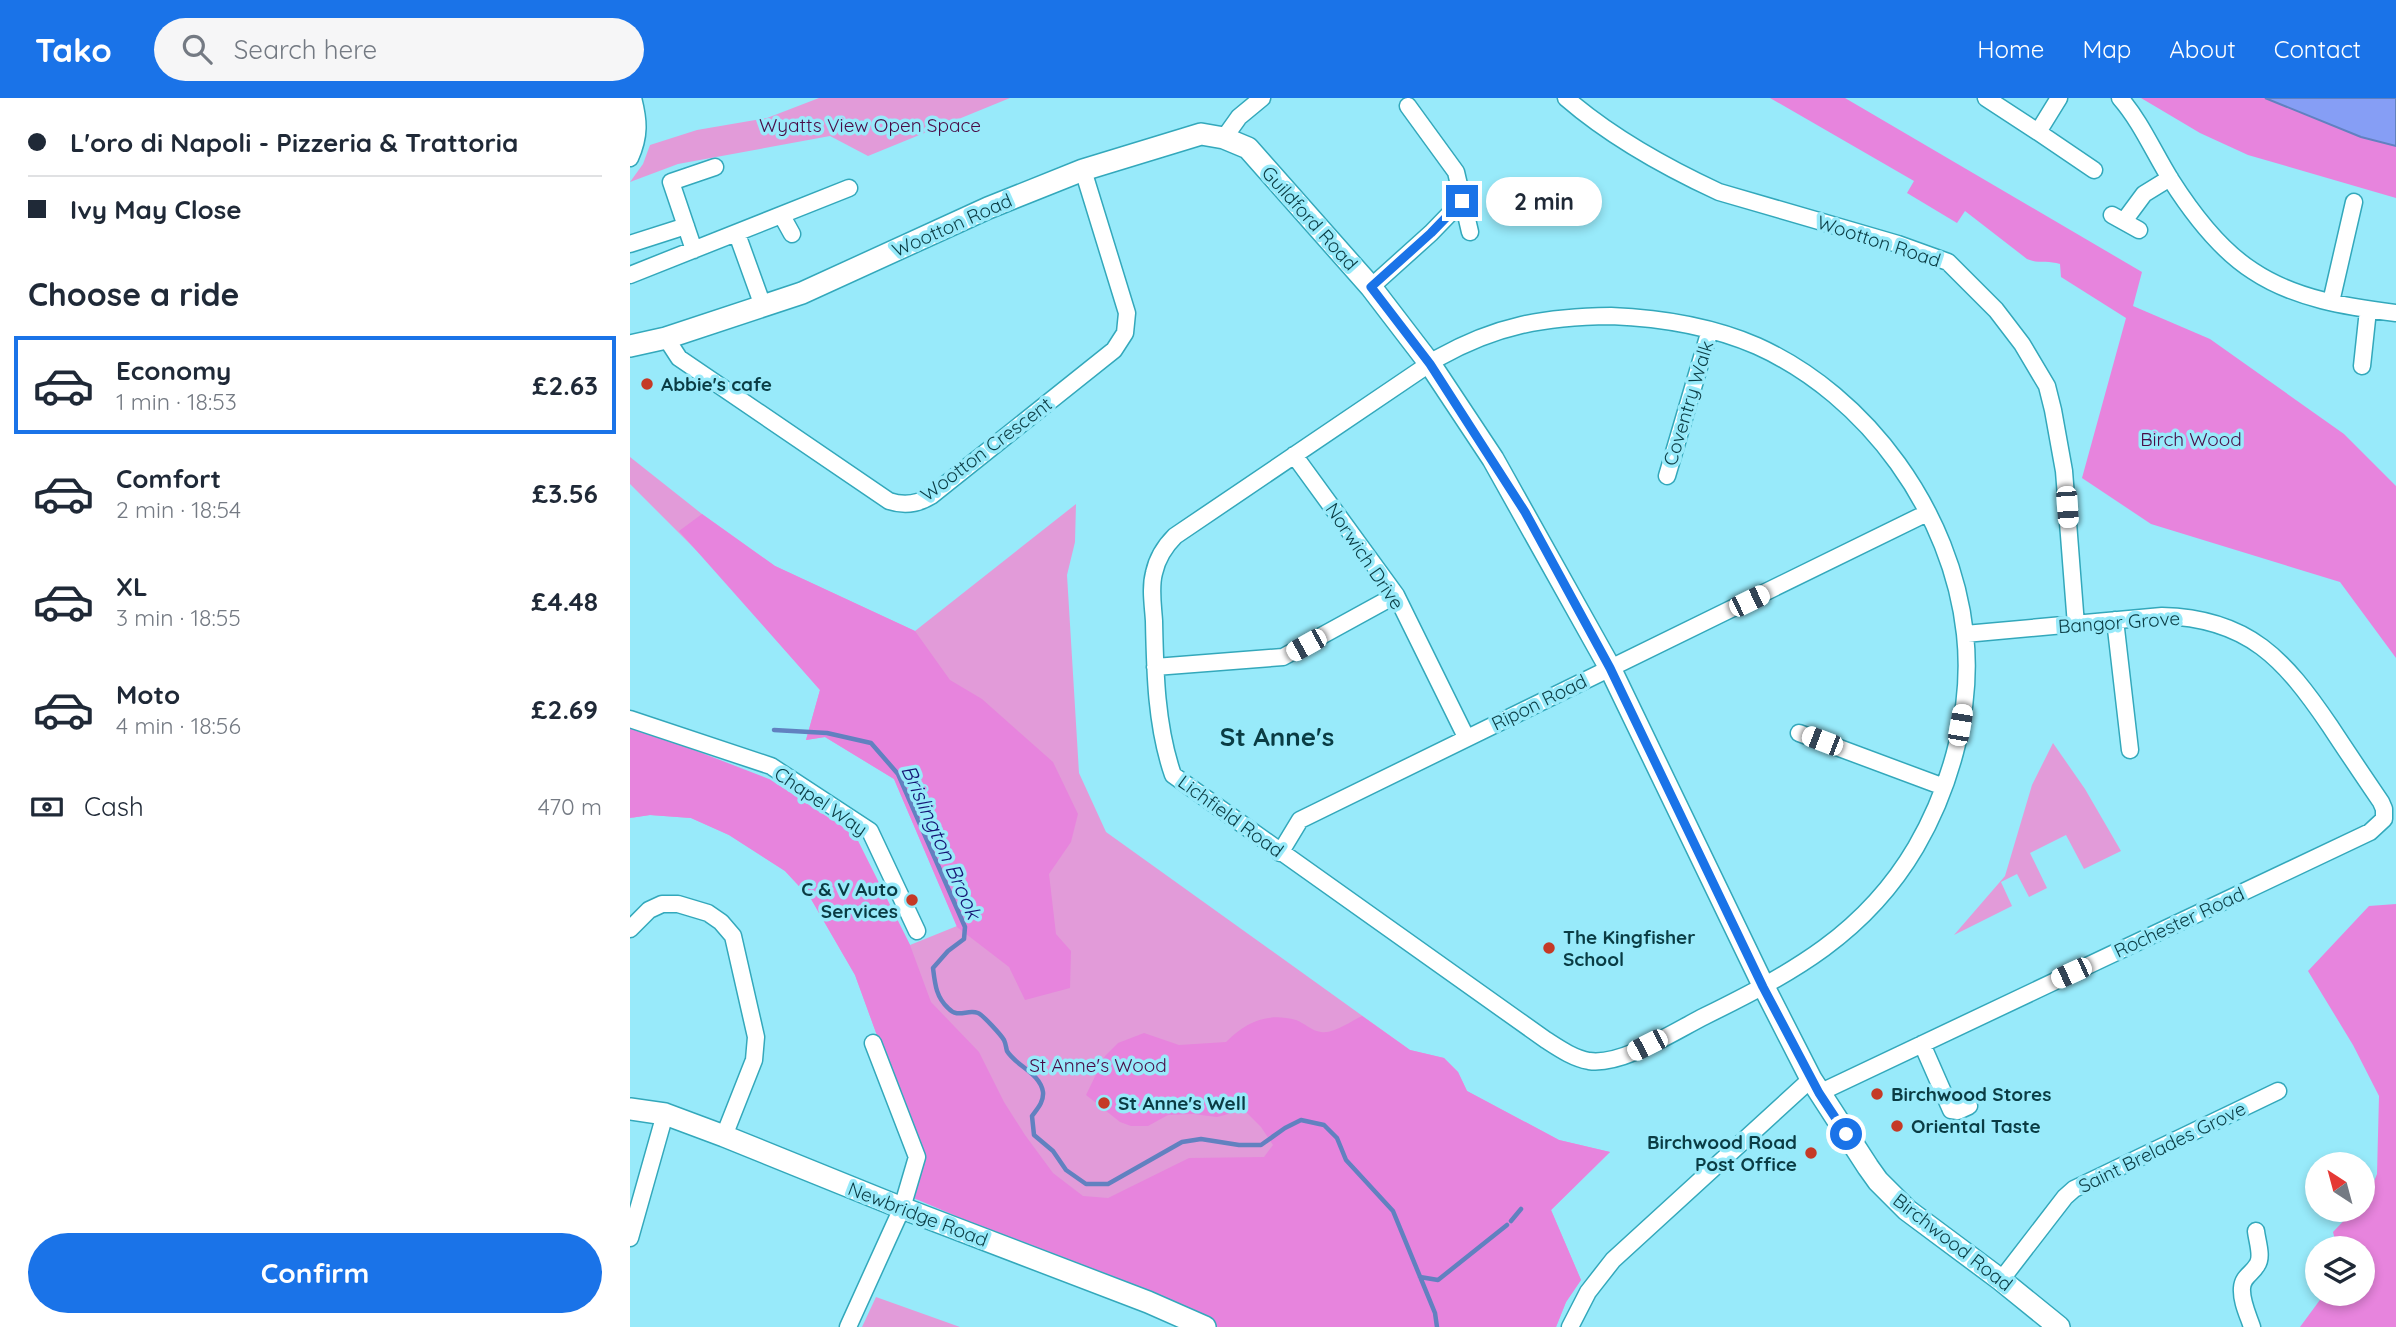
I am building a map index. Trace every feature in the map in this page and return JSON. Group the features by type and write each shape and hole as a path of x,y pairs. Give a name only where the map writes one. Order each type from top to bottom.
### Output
{"street":[{"path":"630,158 639,127 633,98"},
{"path":"1224,138 1239,117 1262,98"},
{"name":"Wootton Road","path":"1566,98 1584,114 1619,137 1692,180 1728,195 1898,244 1948,262 1988,302 2022,344 2047,386 2064,471 2076,625"},
{"path":"1986,98 2094,170"},
{"path":"2038,132 2059,98"},
{"path":"2120,98 2192,211 2245,266 2294,291 2368,310 2396,313"},
{"path":"1408,106 1456,172 1470,232"},
{"name":"Wootton Road","path":"630,346 666,338 803,293 988,208 1083,170 1200,134 1224,138"},
{"name":"Guildford Road","path":"1224,138 1248,148 1371,287 1430,364 1525,512 1610,668 1763,987 1815,1086"},
{"path":"694,250 671,182 715,167"},
{"name":"Wootton Crescent","path":"666,338 679,358 889,501 918,503 931,496 1114,350 1125,333 1127,313 1083,170"},
{"path":"2125,222 2144,194 2170,178"},
{"path":"630,275 849,188"},
{"path":"1371,287 1462,201"},
{"path":"2331,302 2354,202"},
{"path":"782,216 792,234"},
{"path":"630,244 686,226"},
{"path":"737,233 763,306"},
{"path":"2362,366 2368,310"},
{"name":"Lichfield Road","path":"1586,317 1635,317 1710,330 1773,354 1837,396 1878,438 1900,468 1927,513 1950,566 1965,635 1963,710 1958,740 1944,787 1916,848 1870,908 1838,939 1803,964 1763,987 1619,1058 1597,1061 1580,1059 1546,1040 1173,775 1164,748 1155,667 1155,569 1164,549 1175,536 1462,344 1518,324 1586,317"},
{"name":"Coventry Walk","path":"1667,476 1710,330"},
{"name":"Norwich Drive","path":"1294,455 1396,595 1466,737"},
{"name":"Ripon Road","path":"1280,853 1300,820 1927,513"},
{"path":"1155,667 1283,657 1396,595"},
{"name":"Bangor Grove","path":"1965,635 2162,616 2195,619 2236,633 2268,651 2293,675 2381,802 2385,812 2384,819"},
{"path":"2115,620 2130,750"},
{"name":"Chapel Way","path":"630,719 771,766 870,831 917,931"},
{"path":"1799,733 1944,787"},
{"name":"Rochester Road","path":"1570,1327 1588,1292 1614,1260 1815,1086 1922,1044 2370,832 2384,819"},
{"path":"630,929 649,911 663,904 678,904 708,913 721,922 733,936 756,1037 754,1060 724,1136"},
{"path":"848,1327 902,1208 917,1157 873,1043"},
{"path":"1922,1044 1951,1110 1958,1111 1969,1106"},
{"name":"Birchwood Road","path":"1815,1086 1878,1181 1907,1210 2059,1327"},
{"name":"Saint Brelades Grove","path":"2001,1280 2074,1189 2278,1091"},
{"name":"Newbridge Road","path":"630,1109 665,1114 724,1136 902,1208 1148,1302 1205,1327"},
{"path":"630,1238 665,1114"},
{"path":"2252,1327 2242,1296 2242,1285 2246,1275 2257,1266 2260,1259 2256,1231"}],"green space":[{"name":"Wyatts View Open Space","path":"819,98 1010,98 868,156 830,136 678,164 630,182 643,164 650,145 697,130 767,118"},
{"name":"Birch Wood","path":"1770,98 1845,98 2142,272 2133,306 2210,339 2344,434 2396,486 2396,658 2340,582 2151,524 2082,478 2126,318 2061,277 2060,264 2027,259 1965,211 1957,223 1907,193 1914,181"},
{"path":"2141,98 2265,98 2361,137 2396,146 2396,198 2248,155 2200,133"},
{"name":"St Anne's Wood","path":"630,457 702,514 775,566 915,631 1076,504 1075,542 1067,575 1079,773 1106,832 1410,1050 1444,1058 1458,1072 1467,1091 1559,1140 1610,1152 1551,1210 1581,1280 1566,1302 1556,1327 1218,1327 914,1137 855,975 811,899 785,871 729,835 691,818 650,815 630,818 769,779 855,835 910,945 957,926 894,779 825,737 806,740 820,690 711,565 630,484"},
{"path":"702,514 775,566 915,631 950,680 982,699 1053,762 1078,814 1071,842 1049,874 1056,934 1071,951 1070,988 1025,1000 1009,967 957,927 894,779 825,737 806,740 820,690 679,531"},
{"path":"630,725 769,779 855,835 910,945 931,1002 979,1052 1004,1102 1053,1173 1083,1196 1108,1198 1189,1158 1264,1157 1273,1145 1261,1127 1244,1110 1217,1117 1168,1115 1148,1126 1131,1126 1120,1122 1086,1095 1105,1056 1118,1043 1144,1033 1179,1045 1226,1042 1249,1024 1276,1017 1296,1020 1314,1030 1326,1032 1362,1016 1410,1050 1444,1058 1458,1072 1467,1091 1559,1140 1610,1152 1551,1210 1581,1280 1566,1302 1556,1327 1218,1327 911,1197 914,1137 855,975 811,899 785,871 729,835 691,818 650,815 630,818"},
{"path":"2053,743 2085,789 2121,851 2084,869 2066,835 2030,853 2047,888 2029,897 2017,874 2001,882 2012,906 1954,935 2005,876 2032,785"},
{"path":"2396,904 2396,1327 2300,1327 2315,1306 2375,1306 2375,1236 2334,1236 2333,1232 2343,1222 2375,1222 2379,1096 2353,1045 2308,971 2369,906"},
{"path":"876,1297 960,1327 862,1327"}],"water":[{"path":"2265,98 2396,98 2396,146 2361,137"}],"waterway":[{"name":"Brislington Brook","path":"774,730 827,733 871,743 898,774 965,927 964,939 948,951 933,968 939,995 944,1004 955,1013 974,1012 984,1017 1004,1040 1011,1056 1041,1085 1043,1096 1032,1116 1034,1135 1053,1151 1066,1170 1086,1184 1108,1184 1182,1142 1201,1139 1239,1145 1261,1145 1301,1120 1324,1125 1337,1138 1346,1160 1393,1211 1435,1313 1437,1327"},
{"path":"1511,1221 1521,1209"},
{"path":"1420,1277 1438,1280 1507,1225"}],"place":[{"name":"Abbie's cafe","path":"647,384"},
{"name":"C & V Auto Services","path":"912,900"},
{"name":"The Kingfisher School","path":"1549,948"},
{"name":"Birchwood Stores","path":"1877,1094"},
{"name":"St Anne's Well","path":"1104,1103"},
{"name":"Oriental Taste","path":"1897,1126"},
{"name":"Birchwood Road Post Office","path":"1811,1153"}],"district":[{"name":"St Anne's","path":"1277,737"}],"route":[{"path":"1462,201 1371,287 1430,364 1525,512 1610,668 1763,987 1819,1093 1846,1134"}]}
